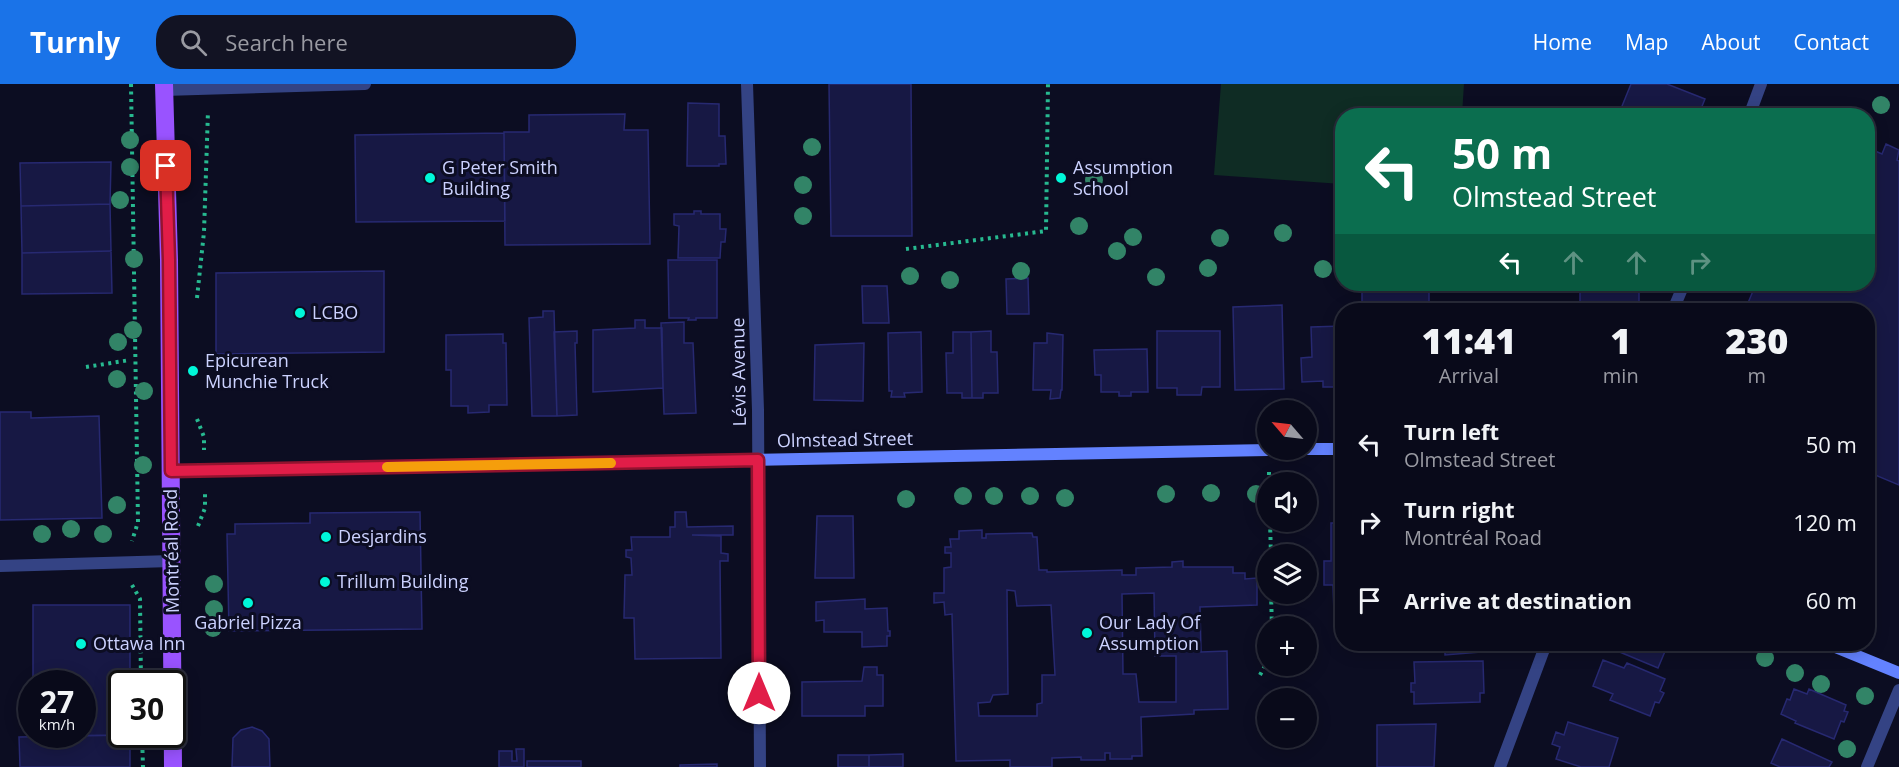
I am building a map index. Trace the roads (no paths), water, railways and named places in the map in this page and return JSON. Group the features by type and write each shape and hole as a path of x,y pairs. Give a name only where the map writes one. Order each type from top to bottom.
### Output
{"main road":[{"name":"Montréal Road","path":"164,87 169,260 173,767"}],"street":[{"path":"164,87 208,89 365,84"},
{"name":"Lévis Avenue","path":"747,84 754,255 758,460 760,767"},
{"path":"1752,108 1761,84"},
{"path":"1317,449 1335,449"},
{"name":"Olmstead Street","path":"171,471 1257,450"},
{"path":"0,566 172,561"},
{"path":"1500,767 1543,651"},
{"path":"1845,651 1899,673"},
{"path":"1867,767 1899,690"}],"place":[{"name":"G Peter Smith Building","path":"430,178"},
{"name":"Assumption School","path":"1061,178"},
{"name":"LCBO","path":"300,313"},
{"name":"Epicurean Munchie Truck","path":"193,371"},
{"name":"Desjardins","path":"326,537"},
{"name":"Trillum Building","path":"325,582"},
{"name":"Gabriel Pizza","path":"248,603"},
{"name":"Our Lady Of Assumption","path":"1087,633"},
{"name":"Ottawa Inn","path":"81,644"}]}
